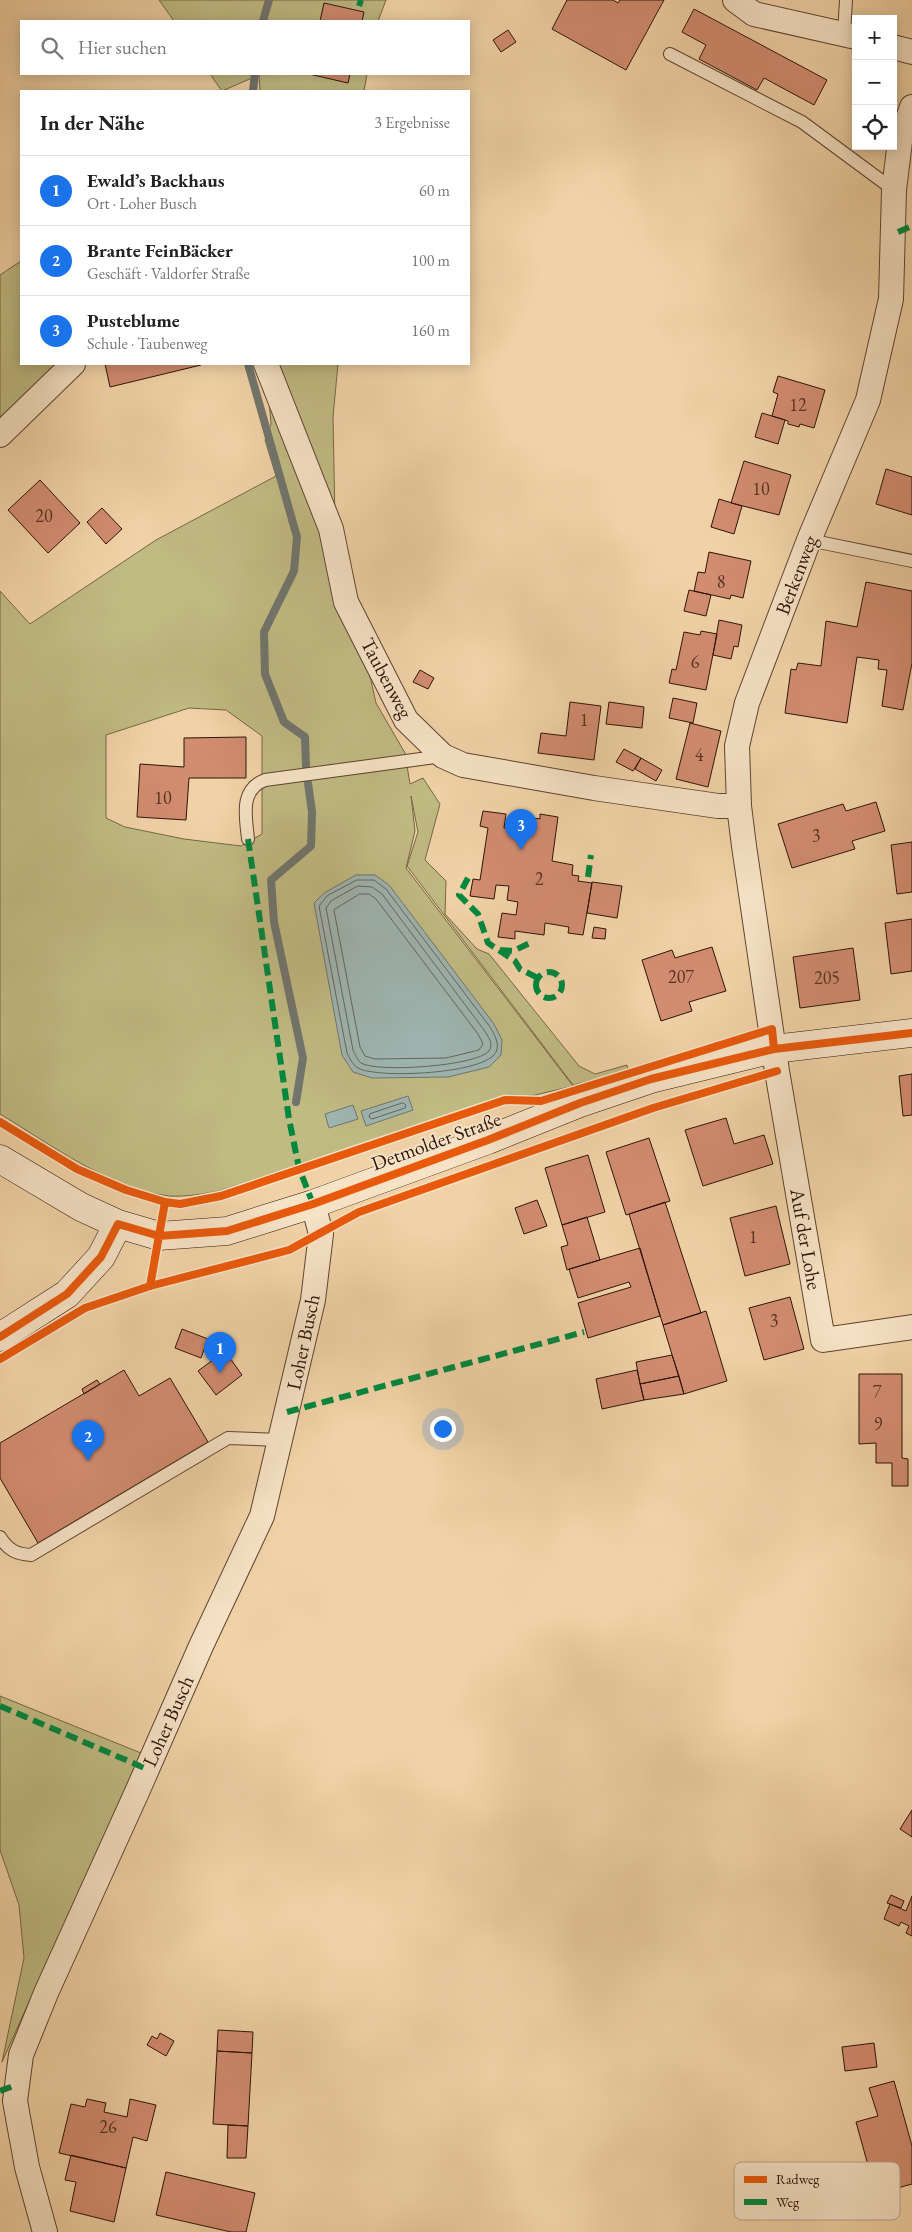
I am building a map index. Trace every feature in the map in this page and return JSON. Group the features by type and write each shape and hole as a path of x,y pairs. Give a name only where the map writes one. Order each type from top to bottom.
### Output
{"main road":[{"name":"Detmolder Straße","path":"0,1159 81,1207 118,1224 159,1236 227,1231 313,1204 651,1079 774,1049 912,1033"},
{"path":"0,1337 67,1294 100,1257 118,1224"}],"street":[{"path":"735,0 754,14 850,36"},
{"path":"897,48 912,52"},
{"name":"Berkenweg","path":"774,1049 739,806 737,746 747,703 809,540 868,400 891,299 894,190 900,141 912,107"},
{"path":"0,435 72,365"},
{"name":"Taubenweg","path":"266,365 331,529 346,602 406,720 443,756 463,766 718,806 739,806"},
{"name":"Auf der Lohe","path":"774,1049 823,1340 912,1327"},
{"name":"Loher Busch","path":"45,2232 27,2167 15,2102 21,2055 46,1993 201,1646 262,1516 313,1300 321,1234 313,1204"}],"lane":[{"path":"846,0 850,36"},
{"path":"670,54 802,122 894,190"},
{"path":"809,540 912,561"},
{"path":"248,839 245,809 248,795 256,784 265,780 443,756"},
{"path":"0,1537 5,1546 17,1554 31,1555 228,1438 280,1440"}],"shaded area":[{"path":"159,0 386,0 378,20 173,20"},
{"path":"211,75 259,75 224,90 221,90"},
{"path":"259,75 367,75 364,90 260,90"},
{"path":"20,262 20,365 61,365 0,427 0,275"},
{"path":"266,365 338,365 333,417 335,519 376,703 405,753 410,784 423,778 440,804 425,860 446,881 445,914 477,949 489,954 579,1066 595,1074 627,1065 628,1071 573,1085 407,866 418,832 411,796 415,831 406,868 573,1086 531,1096 510,1095 219,1191 188,1196 169,1196 147,1192 103,1175 81,1164 0,1114 0,591 30,624 156,540 276,476 265,440 271,424","holes":["189,708 226,710 262,736 262,834 241,846 184,839 125,827 106,818 106,735"]},
{"path":"0,1696 141,1753 2,2062 24,1958 19,1905 0,1850"}],"water":[{"path":"356,875 375,875 389,885 494,1024 502,1040 501,1055 489,1067 448,1077 372,1078 353,1072 342,1055 314,903 324,893"},
{"path":"408,1096 413,1110 366,1126 361,1111"},
{"path":"353,1105 358,1119 329,1128 325,1114"}],"building":[{"path":"567,0 613,0 618,3 620,0 664,0 626,70 552,29"},
{"path":"324,3 364,12 362,20 320,20"},
{"path":"694,9 827,80 814,105 764,78 757,90 699,59 706,45 682,32"},
{"path":"508,30 516,42 501,52 493,40"},
{"path":"313,75 350,75 348,83"},
{"path":"105,365 201,365 110,387"},
{"path":"778,376 825,390 814,428 800,424 799,427 788,424 788,421 772,416 778,394 773,392"},
{"path":"762,413 785,420 778,444 755,437"},
{"path":"744,461 791,475 779,515 731,503"},
{"path":"886,469 912,477 912,515 876,504"},
{"path":"40,480 80,523 48,553 8,510"},
{"path":"719,499 742,506 734,534 711,527"},
{"path":"102,508 122,529 106,544 87,522"},
{"path":"709,552 751,561 743,598 731,595 730,599 694,591 698,572 705,573"},
{"path":"866,582 912,591 912,663 903,710 882,706 887,670 878,669 879,660 857,657 847,723 785,713 791,669 796,670 798,663 821,666 826,621 857,627"},
{"path":"689,590 711,595 706,616 684,611"},
{"path":"719,620 742,625 738,647 734,646 731,659 713,655"},
{"path":"701,631 717,634 706,690 669,683 672,669 676,670 684,632 700,635"},
{"path":"420,670 434,678 428,689 413,682"},
{"path":"673,698 697,703 693,723 669,718"},
{"path":"570,702 601,706 594,760 538,753 541,733 566,736"},
{"path":"609,702 644,707 642,728 606,724"},
{"path":"690,723 721,731 708,787 676,779"},
{"path":"246,737 246,778 189,778 186,820 137,817 140,764 184,767 184,738"},
{"path":"624,749 641,758 633,771 616,762"},
{"path":"641,758 662,770 656,781 635,769"},
{"path":"876,802 885,831 852,841 855,849 792,868 778,824 843,804 846,811"},
{"path":"483,811 506,814 504,828 517,830 519,816 540,819 540,814 558,817 552,861 573,865 572,875 579,876 578,881 592,883 583,935 568,933 569,927 545,923 544,935 515,931 515,939 498,937 502,913 516,915 518,902 507,900 509,886 496,885 494,899 470,896 473,879 480,880 488,828 480,826"},
{"path":"912,842 912,892 897,894 891,845"},
{"path":"592,882 622,886 617,918 587,913"},
{"path":"912,919 912,971 891,974 885,923"},
{"path":"594,927 606,929 605,939 592,938"},
{"path":"712,947 726,991 689,1002 692,1011 661,1021 642,960 672,950 675,958"},
{"path":"853,948 860,1000 800,1008 793,957"},
{"path":"912,1074 912,1115 903,1116 899,1076"},
{"path":"726,1118 734,1144 764,1135 773,1164 703,1186 685,1130"},
{"path":"649,1138 670,1201 626,1215 606,1152"},
{"path":"588,1155 605,1212 562,1225 545,1168"},
{"path":"537,1200 547,1226 524,1234 515,1208"},
{"path":"665,1202 701,1313 663,1325 629,1214"},
{"path":"776,1206 790,1264 745,1276 730,1218"},
{"path":"587,1217 600,1260 567,1270 561,1247 568,1245 562,1225"},
{"path":"640,1248 660,1316 588,1338 578,1303 631,1287 629,1282 578,1298 569,1269"},
{"path":"790,1297 804,1349 764,1360 749,1308"},
{"path":"706,1311 727,1381 684,1394 663,1325"},
{"path":"182,1329 208,1339 201,1358 175,1348"},
{"path":"225,1351 242,1375 216,1395 198,1371"},
{"path":"672,1355 679,1376 640,1384 636,1362"},
{"path":"124,1370 139,1396 170,1378 208,1442 38,1543 0,1478 0,1443"},
{"path":"637,1370 644,1400 602,1409 596,1379"},
{"path":"859,1374 902,1374 902,1458 908,1459 908,1486 892,1486 892,1463 876,1463 876,1443 859,1444"},
{"path":"679,1376 684,1394 644,1400 640,1384"},
{"path":"97,1380 100,1384 84,1394 82,1389"},
{"path":"912,1810 912,1837 900,1829"},
{"path":"891,1895 904,1901 901,1908 887,1903"},
{"path":"912,1896 912,1936 906,1933 909,1926 901,1922 899,1926 884,1919 890,1904 906,1911"},
{"path":"218,2030 253,2032 252,2053 217,2051"},
{"path":"160,2033 174,2041 166,2056 147,2045 152,2036 157,2039"},
{"path":"874,2043 877,2067 845,2071 842,2047"},
{"path":"217,2051 252,2053 248,2126 213,2124"},
{"path":"894,2081 912,2146 912,2184 900,2187 900,2162 867,2162 856,2122 878,2116 869,2088"},
{"path":"87,2099 106,2103 104,2112 127,2117 130,2099 156,2105 147,2141 133,2137 126,2168 59,2153 71,2104 85,2107"},
{"path":"228,2125 248,2126 246,2158 227,2158"},
{"path":"71,2155 126,2168 114,2222 70,2211 76,2182 65,2180"},
{"path":"166,2172 255,2193 246,2232 231,2232 156,2215"}],"waterway":[{"path":"263,20 269,0"},
{"path":"253,90 255,75"},
{"path":"248,365 297,537 294,571 264,632 265,674 284,722 305,737 306,767"},
{"path":"296,1102 303,1058 274,922 271,880 311,846 312,812 308,783"}],"marked path":[{"path":"359,6 361,0"},
{"path":"898,232 912,226"},
{"path":"248,839 289,1119 299,1168 313,1204"},
{"path":"588,877 591,855"},
{"path":"468,878 459,895 478,914 488,943 515,961 520,969 538,978"},
{"path":"500,950 513,951 530,943"},
{"path":"549,972 558,976 562,985 558,994 549,998 540,994 536,985 540,976 549,972"},
{"path":"287,1412 584,1332"},
{"path":"0,1706 147,1769"},
{"path":"0,2091 16,2085"}],"cycle path":[{"path":"0,1122 77,1169 126,1190 165,1202 180,1204 221,1196 505,1100 541,1101 772,1029 774,1049"},
{"path":"0,1337 67,1294 101,1257 118,1224 159,1236 227,1231 313,1204 488,1140 580,1103 651,1079 774,1049 912,1033"},
{"path":"0,1359 85,1308 150,1286 289,1250 359,1212 653,1108 777,1071"},
{"path":"150,1286 165,1202"}],"place":[{"name":"Pusteblume","path":"521,850"},
{"name":"Ewald’s Backhaus","path":"220,1373"},
{"name":"Brante FeinBäcker","path":"88,1461"}]}
